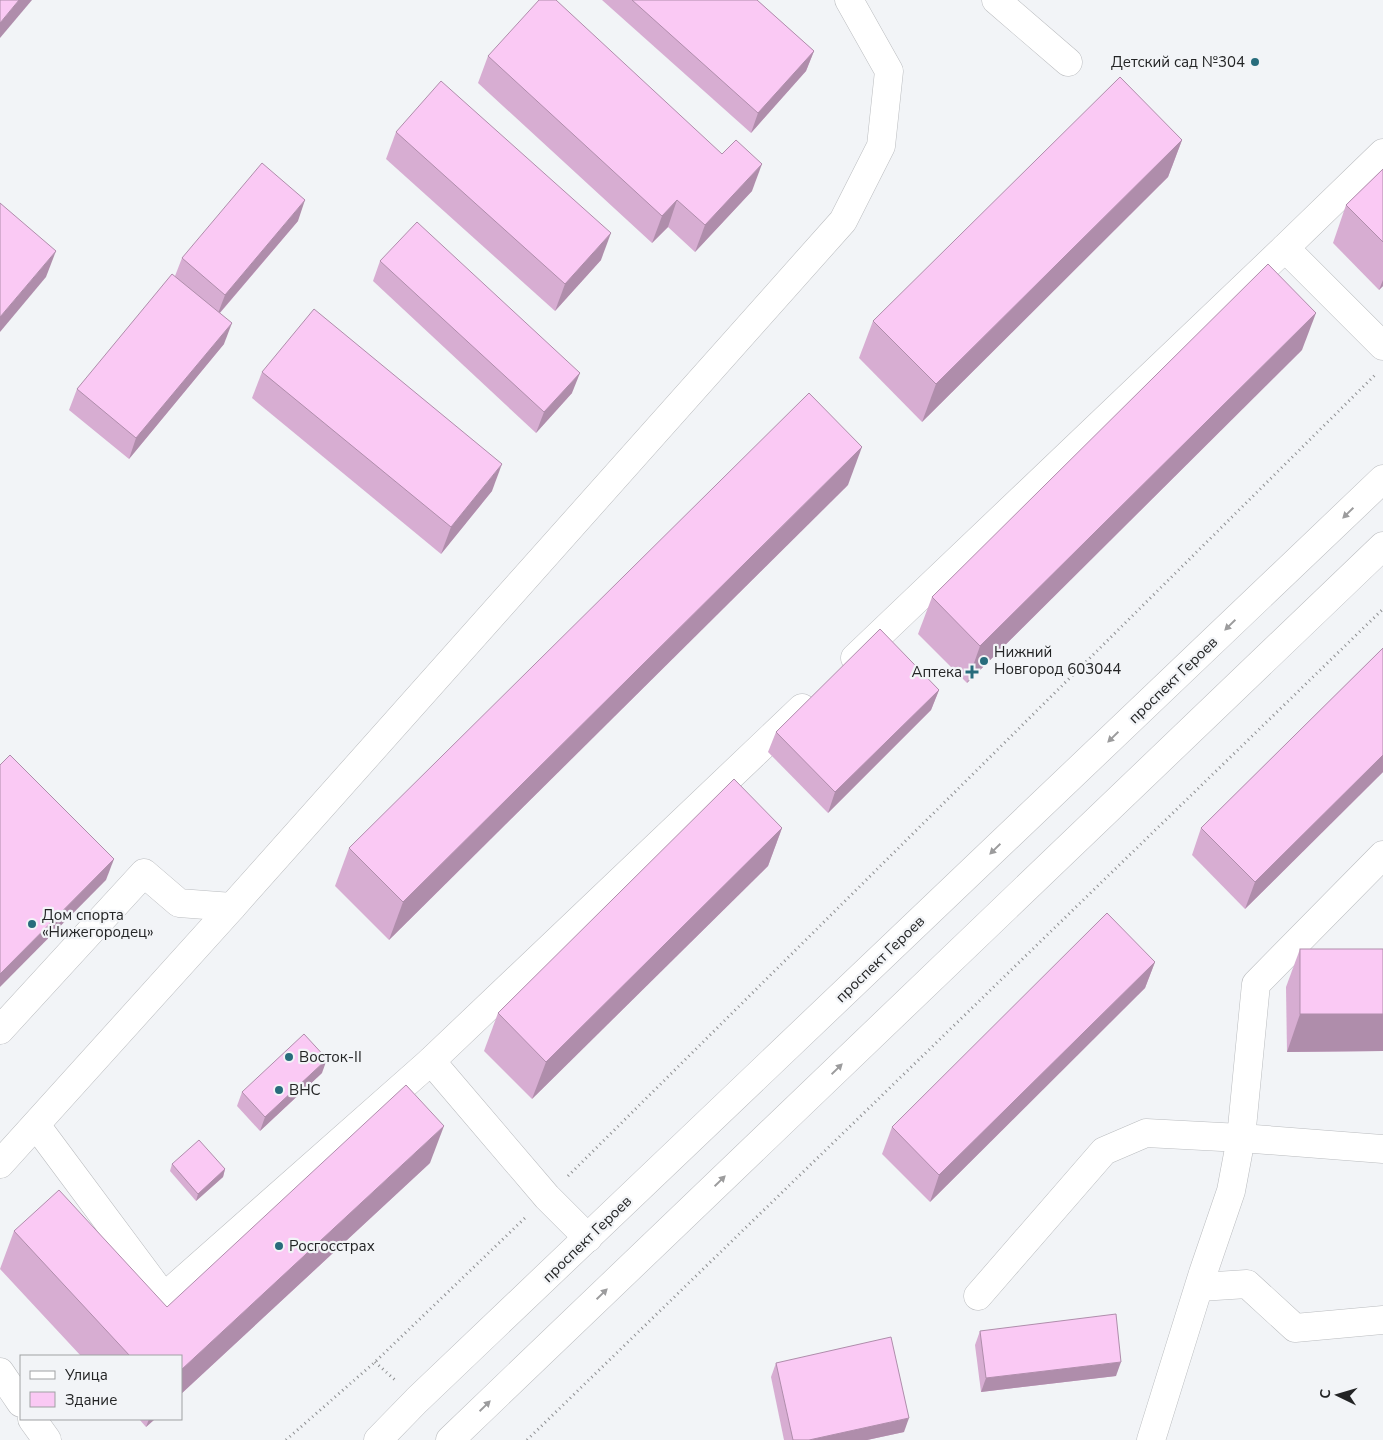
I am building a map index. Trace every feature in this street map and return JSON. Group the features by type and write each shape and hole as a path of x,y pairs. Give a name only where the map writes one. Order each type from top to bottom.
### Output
{"main road":[{"path":"996,0 1068,62"},
{"path":"0,1164 232,907 843,221 881,146 889,71 856,5"},
{"path":"36,1125 164,1298 431,1061 1383,153"},
{"path":"1285,248 1383,346"},
{"name":"проспект Героев","path":"378,1440 417,1400 1383,479"},
{"path":"450,1440 1383,547"},
{"path":"1151,1440 1200,1287 1203,1272 1231,1191 1241,1138 1256,984 1383,856"},
{"path":"0,1030 144,873 179,903 232,907"},
{"path":"431,1061 547,1197 588,1238"},
{"path":"978,1296 1104,1151 1146,1133 1383,1149"},
{"path":"1200,1287 1247,1284 1295,1328 1383,1320"},
{"path":"0,1372 20,1402"},
{"path":"33,1420 47,1440"}],"path":[{"path":"286,1440 375,1362 547,1197 1376,373"},
{"path":"527,1440 1383,609"}],"building":[{"path":"0,0 19,0 0,23"},
{"path":"539,0 556,0 722,154 736,140 762,164 705,225 677,200 662,216 488,56"},
{"path":"632,0 757,0 814,51 758,113"},
{"path":"1120,77 1182,140 936,384 873,321"},
{"path":"441,81 611,233 565,284 396,132"},
{"path":"262,163 305,200 225,295 182,258"},
{"path":"1383,169 1383,242 1346,205"},
{"path":"0,203 56,251 0,317"},
{"path":"417,222 580,373 544,412 380,261"},
{"path":"1268,264 1316,313 980,646 932,597"},
{"path":"172,274 232,323 136,438 77,389"},
{"path":"314,309 502,464 451,527 262,372"},
{"path":"809,393 862,447 403,902 349,848"},
{"path":"880,629 939,690 835,792 776,732"},
{"path":"1383,648 1383,755 1255,882 1201,828"},
{"name":"Дом спорта «Нижегородец»","path":"10,755 114,859 0,974 0,765"},
{"path":"734,779 782,828 546,1062 498,1013"},
{"path":"1107,913 1155,962 939,1175 892,1127"},
{"path":"1300,949 1383,949 1383,1014 1300,1014"},
{"name":"ВНС","path":"304,1034 327,1059 265,1117 242,1092"},
{"path":"406,1085 444,1126 182,1369 182,1355 129,1355 14,1231 59,1190 167,1307"},
{"path":"199,1140 225,1169 198,1194 172,1164"},
{"path":"1116,1314 1121,1362 986,1378 980,1331"},
{"path":"891,1337 909,1418 809,1440 793,1440 776,1363"}],"place":[{"name":"Детский сад №304","path":"1255,62"},
{"name":"Нижний Новгород 603044","path":"984,661"},
{"name":"Аптека","path":"972,672"},
{"name":"Дом спорта «Нижегородец»","path":"32,924"},
{"name":"Восток-II","path":"289,1057"},
{"name":"ВНС","path":"279,1090"},
{"name":"Росгосстрах","path":"279,1246"}]}
